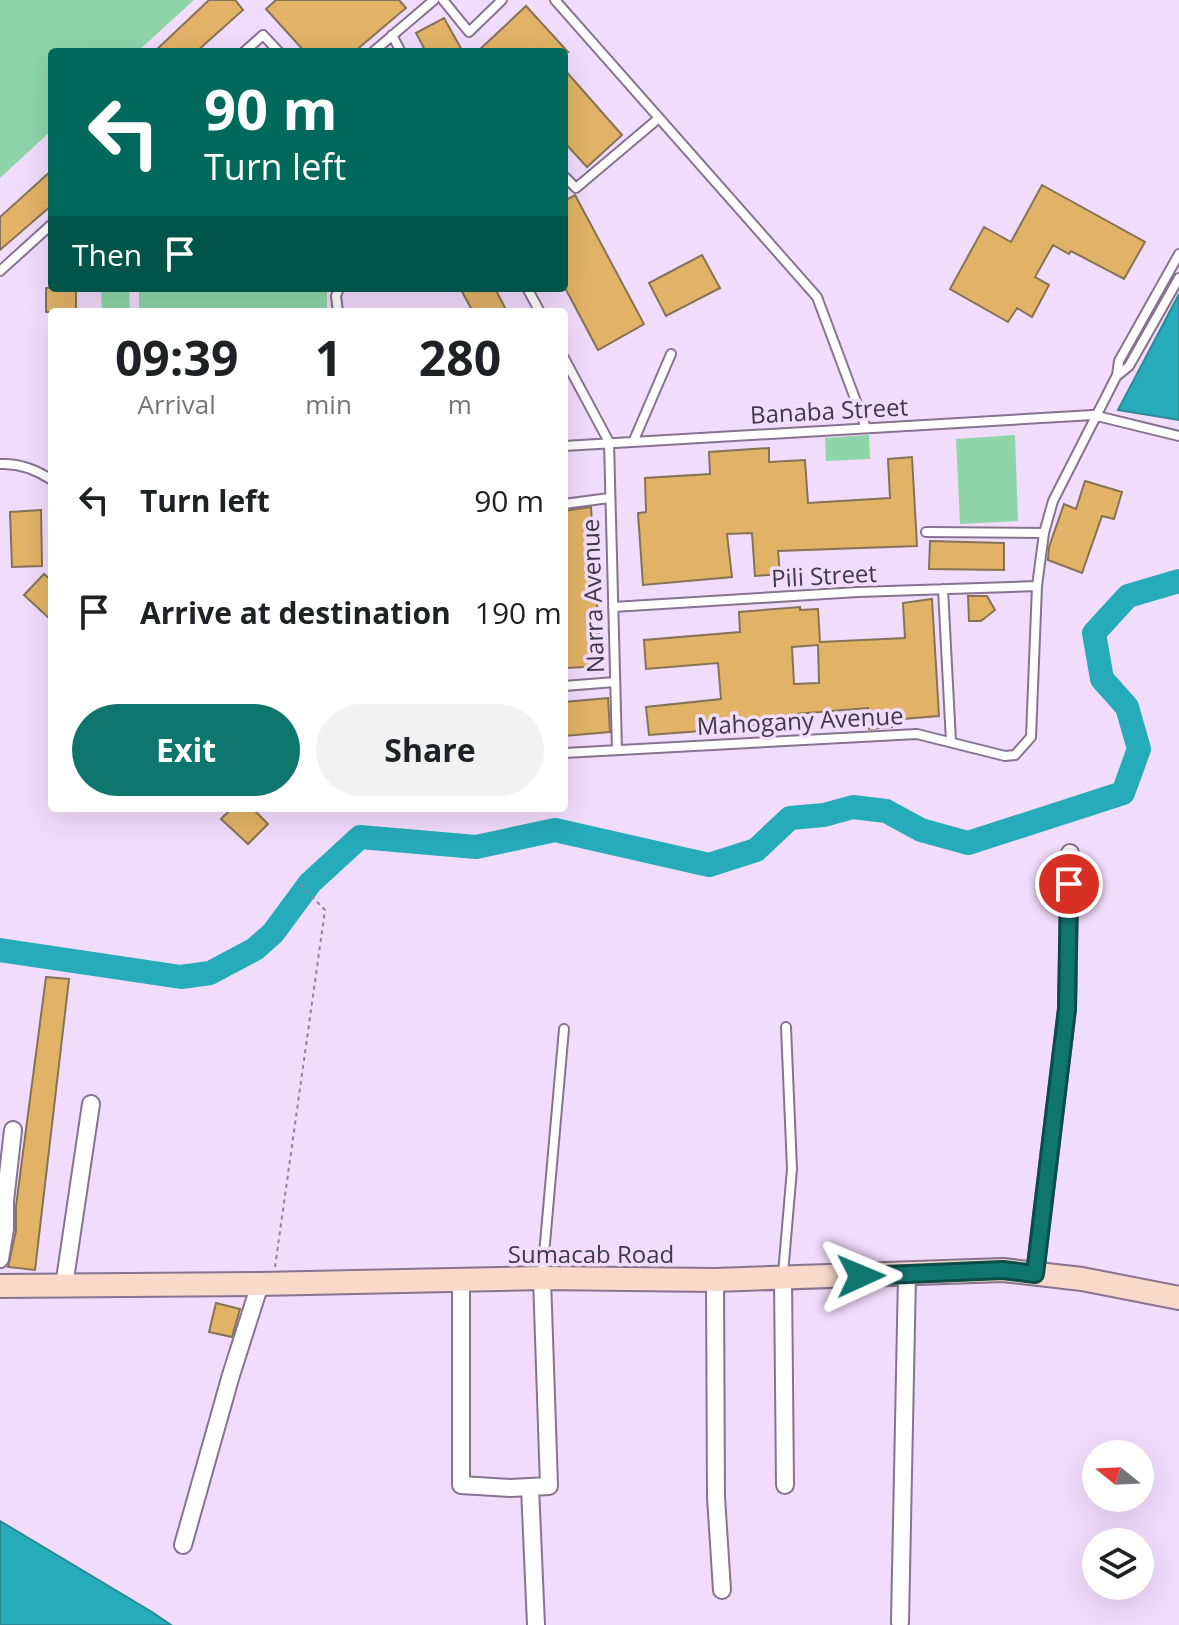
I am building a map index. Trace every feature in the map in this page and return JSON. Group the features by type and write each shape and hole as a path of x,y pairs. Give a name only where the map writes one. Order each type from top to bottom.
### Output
{"main road":[{"name":"Sumacab Road","path":"0,1286 542,1278 715,1280 1003,1270 1082,1279 1179,1298"}],"street":[{"path":"1035,1274 1067,1009 1070,853"},
{"path":"64,1286 91,1104"},
{"path":"0,1259 13,1130"},
{"path":"900,1622 907,1275"},
{"path":"461,1280 461,1485 530,1487 549,1486 542,1278"},
{"path":"783,1278 785,1485"},
{"path":"715,1280 716,1497 722,1590"},
{"path":"183,1545 231,1375 267,1284"},
{"path":"530,1487 536,1625"}],"lane":[{"path":"377,48 434,0"},
{"path":"443,0 469,32 502,0"},
{"path":"555,0 817,297 866,428"},
{"path":"248,48 263,35 275,48"},
{"path":"392,35 399,48"},
{"path":"568,180 576,188 659,118"},
{"path":"0,271 48,228"},
{"name":"Mahogany Avenue","path":"568,753 917,734 1005,756 1015,755 1031,737 1037,586 1044,533 1053,501 1117,375 1119,361 1179,254"},
{"name":"Mahogany Avenue","path":"1117,375 1129,366 1179,278"},
{"path":"634,440 671,354"},
{"path":"568,365 609,442"},
{"name":"Banaba Street","path":"568,446 1096,416 1179,436"},
{"name":"Narra Avenue","path":"609,442 617,750"},
{"path":"0,464 39,472 48,478"},
{"path":"568,503 609,498"},
{"path":"926,532 1044,533"},
{"name":"Pili Street","path":"613,607 1037,586"},
{"path":"943,589 951,742"},
{"path":"568,686 615,682"},
{"path":"783,1278 792,1169 786,1027"},
{"path":"542,1278 564,1029"}],"path":[{"path":"267,1284 325,910 299,883"}],"green space":[{"path":"0,0 194,0 141,48 48,48 48,134 0,178"},
{"path":"101,292 129,292 130,308 102,308"},
{"path":"139,292 327,292 327,308 139,308"},
{"path":"869,435 870,459 826,461 825,438"},
{"path":"1015,435 1018,521 960,524 956,439"}],"water":[{"path":"1179,294 1179,420 1118,410"},
{"path":"0,1521 152,1612 171,1625 0,1625"}],"building":[{"path":"209,0 235,0 243,10 200,48 158,48"},
{"path":"276,0 399,0 406,8 359,48 301,48 266,9"},
{"path":"526,6 564,48 481,48"},
{"path":"444,18 461,48 424,48 416,33"},
{"path":"568,74 622,135 587,167 568,146"},
{"path":"48,174 48,208 0,250 0,217"},
{"path":"1042,185 1145,242 1124,279 1053,245 1035,277 1049,285 1032,317 1017,308 1008,322 950,289 984,227 1011,242"},
{"path":"575,195 644,324 598,350 567,292 568,199"},
{"path":"702,255 720,288 666,316 649,283"},
{"path":"46,288 48,292 76,292 76,308 48,308 46,312"},
{"path":"462,292 497,292 505,308 471,308"},
{"path":"769,448 769,462 805,460 808,503 890,498 888,459 912,457 917,546 778,551 780,574 755,576 752,533 727,534 732,577 643,585 638,513 646,512 645,478 710,474 709,452"},
{"path":"1085,481 1122,492 1114,519 1102,516 1082,573 1048,560 1049,547 1064,504 1076,509"},
{"path":"591,507 601,666 568,668 568,510"},
{"path":"41,510 42,566 12,567 10,512"},
{"path":"930,541 1004,543 1004,570 929,569"},
{"path":"44,574 48,578 48,617 24,595"},
{"path":"968,596 987,596 995,610 981,621 969,621"},
{"path":"932,599 939,716 891,720 892,727 869,729 868,708 796,714 797,721 741,728 649,735 646,707 721,699 718,663 646,669 644,640 740,632 739,612 800,607 800,610 818,609 820,642 905,638 903,603","holes":["818,645 819,683 794,684 792,647"]},
{"path":"608,698 610,732 568,736 568,702"},
{"path":"228,812 256,812 268,824 248,844 221,819"},
{"path":"46,977 69,979 35,1270 8,1267 16,1231 16,1206"},
{"path":"216,1303 240,1309 232,1337 209,1332"}],"waterway":[{"path":"0,950 181,977 210,973 255,949 273,933 310,883 360,837 476,847 555,830 709,865 756,850 790,818 824,815 853,807 886,811 921,830 968,843 1123,793 1139,749 1127,707 1102,679 1094,633 1128,596 1179,581"}],"route":[{"path":"861,1276 1003,1270 1035,1274 1067,1009 1069,884"}]}
